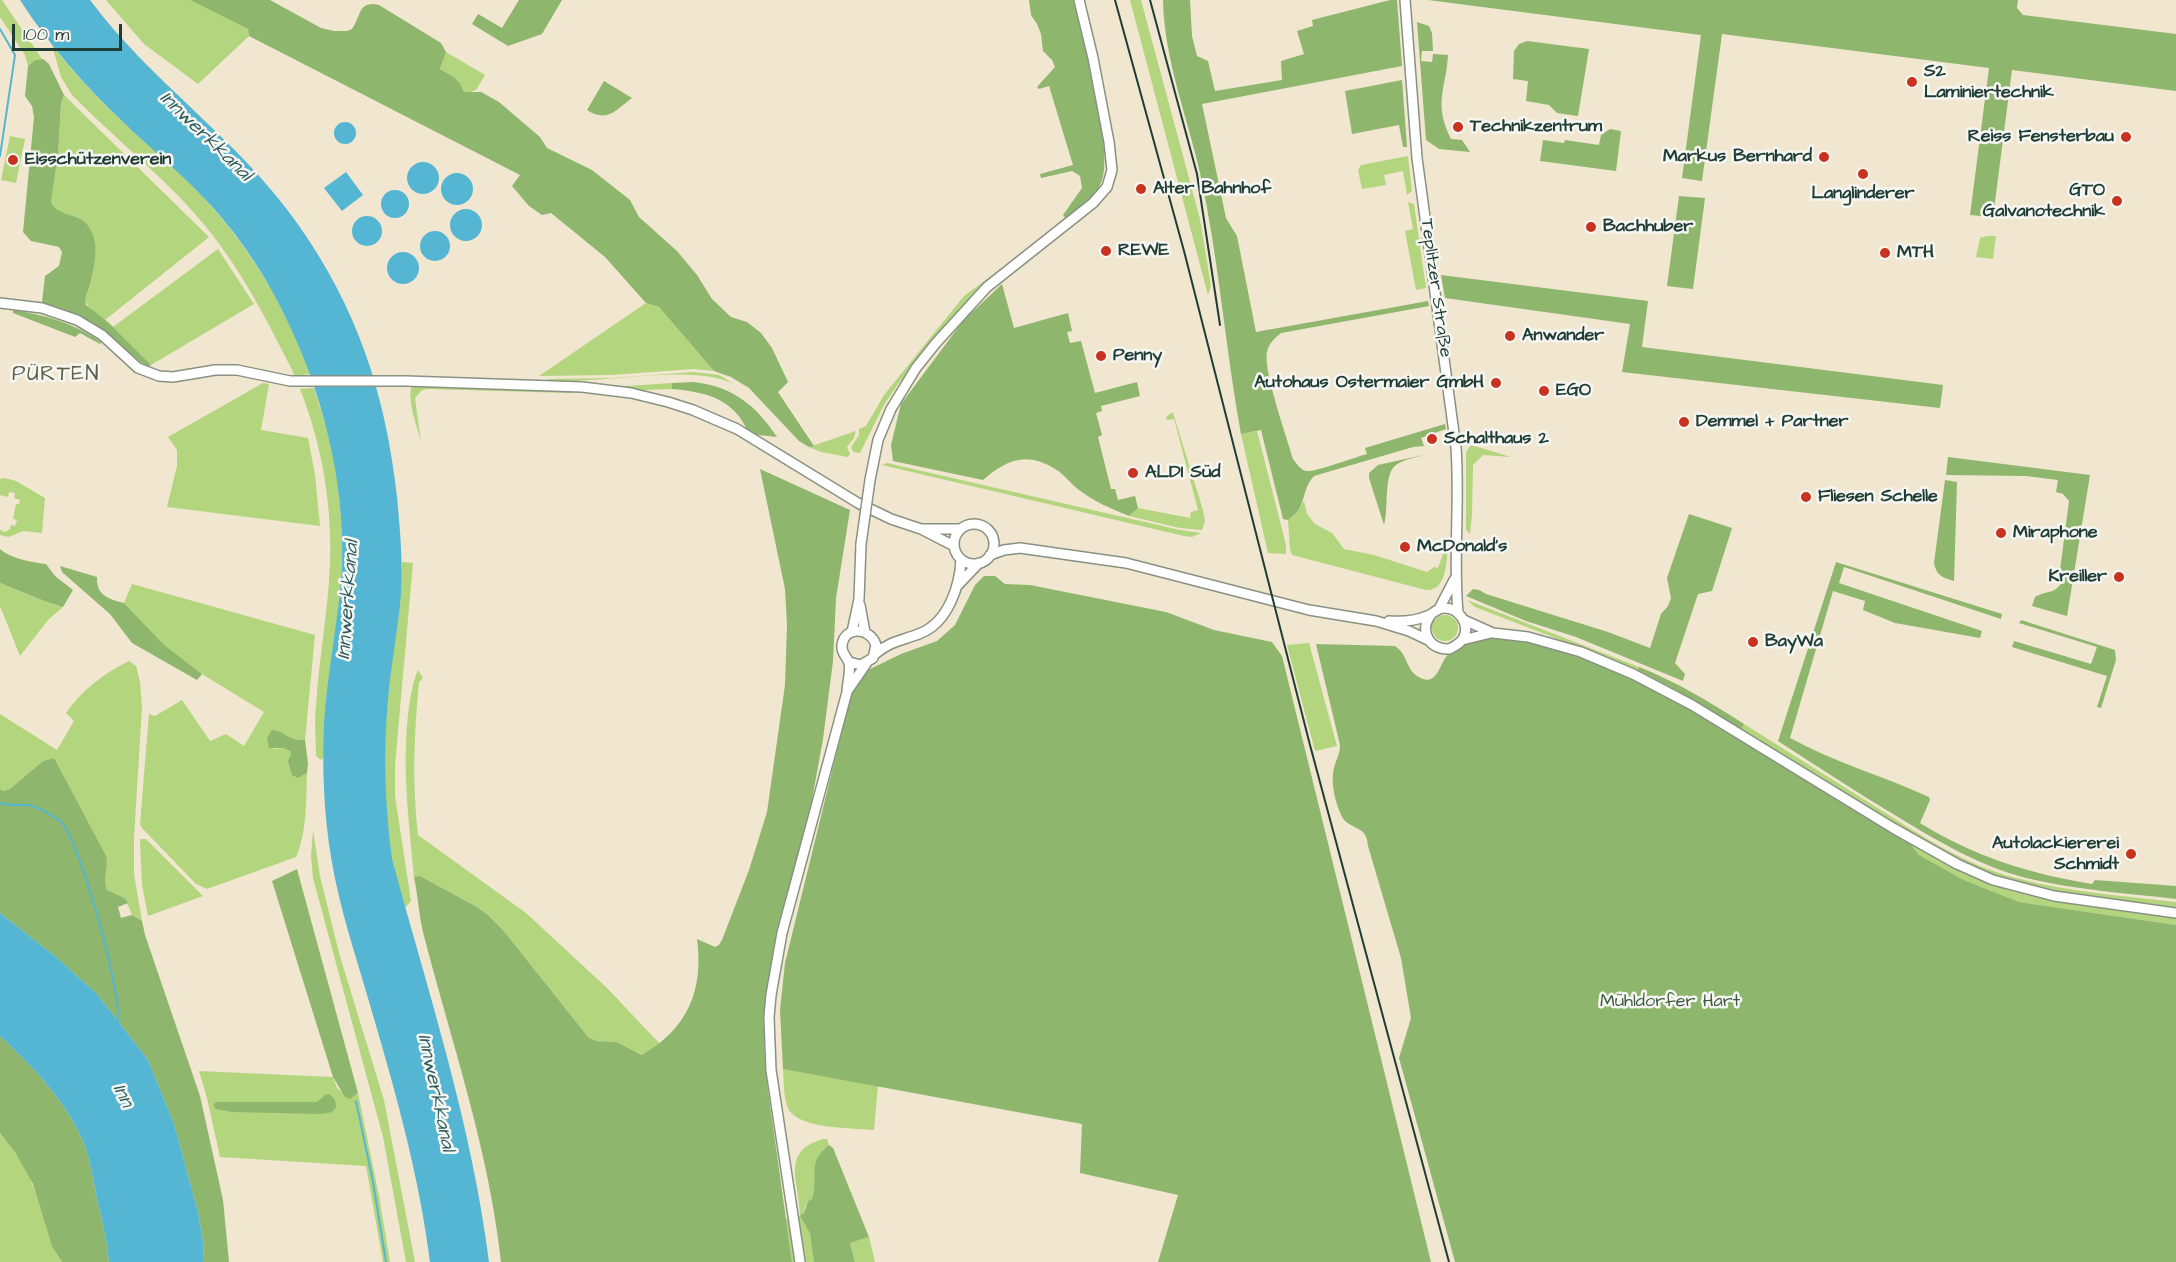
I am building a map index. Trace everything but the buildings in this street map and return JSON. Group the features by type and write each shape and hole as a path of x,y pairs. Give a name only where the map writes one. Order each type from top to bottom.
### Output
{"main road":[{"path":"866,664 857,665 849,662 843,655 842,646 845,638 852,632 859,599 861,544 870,480 882,428 901,391 936,343 987,287 1094,203 1110,181 1112,170 1109,142 1079,0"},
{"name":"Teplitzer Straße","path":"1405,0 1417,158 1456,448 1459,486 1456,575 1461,617"},
{"path":"0,303 42,308 77,320 102,336 138,368 152,375 169,377 215,370 237,370 294,381 397,381 582,387 631,393 668,402 737,429 858,503 891,519 921,529 954,546 961,559 969,564 979,564"},
{"path":"954,546 955,537 961,529 969,524 979,524 993,537 994,546 990,555"},
{"path":"921,529 961,529"},
{"path":"993,537 1020,548 1126,563 1308,610 1376,621 1404,622 1430,616 1438,609 1447,608 1493,633 1528,638 1581,652 1634,674 1692,705 1903,834 1957,864 1993,880 2054,896 2176,913"},
{"path":"957,587 990,555 1020,548"},
{"path":"847,692 875,654 894,641 915,635 933,626 944,614 957,587 961,559"},
{"name":"Teplitzer Straße","path":"1438,609 1453,585 1456,575"},
{"path":"859,599 869,634 876,645 875,654"},
{"path":"1428,639 1425,630 1430,616"},
{"path":"1376,621 1409,631 1444,649 1454,647 1462,640 1465,633 1461,617"},
{"path":"852,632 894,641"},
{"path":"1462,640 1493,633"},
{"path":"800,1262 771,1070 769,1017 774,972 782,933 847,692 849,662"}],"green space":[{"path":"0,0 42,59 35,60 28,66 25,55 0,17"},
{"path":"106,0 190,0 248,29 249,36 198,84 144,44"},
{"path":"190,0 270,0 321,28 334,31 352,29 364,7 372,4 379,5 441,43 446,52 440,69 454,77 464,92 481,92 499,102 540,137 547,148 592,170 630,200 639,217 677,251 697,275 712,299 731,317 747,322 761,333 772,348 788,382 778,392 814,446 809,447 799,441 749,388 731,377 714,371 659,307 646,303 605,257 551,213 542,215 529,206 512,186 520,175 249,36 248,29"},
{"path":"519,0 562,0 542,34 508,46 472,24 478,14 502,28"},
{"path":"1029,0 1076,0 1097,94 1104,148 1101,183 1090,199 1066,219 1063,215 1082,188 1080,176 1072,171 1041,178 1040,174 1073,165 1049,86 1039,89 1037,87 1055,67 1043,51 1041,34 1031,15"},
{"path":"1130,0 1141,0 1200,219 1211,286 1208,295"},
{"path":"1163,0 1190,0 1192,36 1197,56 1208,61 1215,91 1282,80 1281,61 1304,54 1297,31 1313,26 1312,20 1397,0 1402,66 1202,104 1226,218 1237,236 1256,332 1428,301 1429,306 1281,333 1271,343 1267,352 1267,361 1272,388 1293,459 1302,469 1312,471 1336,464 1367,454 1365,448 1445,424 1446,429 1421,438 1424,446 1413,447 1314,476 1307,487 1299,510 1288,520 1283,519 1261,430 1241,434 1207,205 1167,44"},
{"path":"1428,0 2018,0 2017,8 2023,15 2176,34 2176,91 2012,70 1993,217 1970,215 1989,68 1722,34 1702,181 1682,178 1701,35"},
{"path":"1417,22 1429,26 1432,33 1433,51 1422,51 1421,61 1432,62 1433,54 1448,55 1442,96 1443,115 1451,139 1462,140 1470,152 1439,149 1426,140"},
{"path":"1527,41 1589,49 1578,116 1557,113 1549,105 1526,101 1528,81 1513,79 1514,51 1519,44"},
{"path":"52,45 105,105 192,185 235,235 278,302 301,349 310,374 295,376 251,292 204,224 168,186 72,95 61,77"},
{"path":"446,52 485,75 476,90 464,92 454,77 440,69"},
{"path":"43,59 49,64 64,95 61,104 58,155 51,202 59,211 85,222 92,234 95,257 86,305 109,323 151,365 147,367 91,322 69,311 42,302 45,276 59,266 62,252 59,247 31,241 23,232 34,117 32,106 25,96 28,66 35,60"},
{"path":"1402,80 1407,147 1403,147 1399,125 1352,134 1345,91"},
{"path":"604,81 632,98 611,113 594,114 587,110"},
{"path":"64,95 209,237 105,320 90,309 85,301 93,274 95,257 91,233 82,221 57,210 51,202 58,155 61,104"},
{"path":"1610,129 1621,131 1616,171 1540,161 1543,140 1564,143 1565,140 1599,145 1601,135"},
{"name":"Eisschützenverein","path":"10,136 25,139 16,183 1,180"},
{"path":"1408,156 1412,191 1407,195 1403,171 1384,175 1386,185 1362,189 1358,170 1361,165"},
{"path":"1679,196 1705,198 1693,289 1667,286"},
{"path":"1408,202 1414,204 1426,288 1416,290 1405,231 1413,229"},
{"path":"1996,236 1993,259 1976,257 1980,238"},
{"path":"218,249 254,304 151,365 113,327"},
{"path":"995,273 961,307 898,384 884,405 860,453 853,452 851,447 859,435 859,429 866,426 884,395 964,296"},
{"path":"1441,275 1648,301 1642,347 1943,385 1940,408 1622,372 1630,324 1445,298"},
{"path":"1002,284 1014,328 1068,313 1072,331 1067,332 1070,343 1081,341 1095,393 1137,382 1140,396 1101,406 1102,411 1096,413 1102,435 1098,437 1111,489 1115,489 1118,500 1135,496 1138,508 1129,516 1091,498 1058,471 1035,460 1017,460 1008,463 983,480 893,461 891,445 901,404 963,321"},
{"path":"646,303 659,307 714,371 693,369 612,375 539,376"},
{"path":"13,310 59,321 101,342 100,344 80,333 75,337 13,313"},
{"path":"693,372 719,375 734,384 719,379 682,375 567,381 546,379 613,378"},
{"path":"693,382 720,388 742,399 760,415 777,437 749,434 743,422 728,405 708,395 672,389 672,383"},
{"path":"263,383 269,384 261,430 308,438 315,475 320,526 167,507 177,466 177,450 168,437"},
{"path":"672,383 672,389 569,393 422,390 415,398 421,442 410,395 411,388 415,385 613,387"},
{"path":"314,388 335,469 340,501 342,549 341,589 327,709 324,757 321,760 316,756 315,718 329,582 329,519 320,453 300,389"},
{"path":"1173,413 1203,510 1205,521 1202,530 1180,528 1129,516 1138,508 1190,518 1191,512 1198,510 1174,419 1167,420 1166,417"},
{"path":"856,431 847,447 850,454 848,457 821,452 809,447"},
{"path":"1257,431 1286,545 1286,554 1268,553 1241,434"},
{"path":"1471,445 1511,457 1483,455 1473,465 1470,534 1466,530 1466,452"},
{"path":"1428,454 1403,461 1392,470 1389,476 1384,525 1369,473 1378,465"},
{"path":"1948,457 2090,475 2067,616 2032,606 2035,597 2054,590 2065,578 2060,570 2069,501 2063,494 2056,492 2058,480 2026,476 1946,475"},
{"path":"887,463 1201,533 1192,537 1184,536 882,465"},
{"path":"760,469 850,510 836,598 833,661 823,739 809,816 775,947 765,1012 766,1076 792,1262 501,1262 479,1138 424,936 414,877 420,876 488,915 503,930 589,1038 597,1041 617,1042 642,1055 671,1033 681,1021 695,992 698,975 697,939 715,947 722,940 749,870 767,812 785,685 787,625 785,589"},
{"path":"0,479 16,481 45,498 42,533 23,531 9,537 0,535 0,530 5,532 10,529 11,525 15,526 17,520 13,519 16,504 19,504 20,500 14,498 15,493 9,492 8,497 0,495"},
{"path":"1945,480 1957,482 1954,581 1941,575 1934,563"},
{"path":"1304,501 1307,514 1315,524 1332,533 1344,549 1374,555 1427,572 1434,567 1438,568 1444,551 1439,549 1448,548 1442,581 1433,589 1426,590 1292,555 1288,520 1294,516"},
{"path":"1689,514 1732,528 1712,591 1698,594 1675,663 1685,674 1683,681 1576,637 1526,621 1466,596 1473,589 1479,590 1650,648 1661,614 1671,598 1667,578"},
{"path":"0,549 15,558 46,564 55,576 73,590 63,607 0,583"},
{"path":"402,562 413,563 395,765 395,796 411,901 405,908 388,840 384,780 386,719"},
{"path":"1836,562 2002,614 2001,619 1844,567 1839,583 1982,631 1980,638 1895,623 1863,610 1865,601 1833,591 1790,738 1929,797 1930,800 1920,823 1981,854 2046,875 2092,884 2095,880 2176,886 2176,899 2063,886 2026,878 1992,867 1929,835 1778,741"},
{"path":"60,566 97,577 97,583 104,595 124,603 164,645 202,674 197,680 132,643 110,614 62,572"},
{"path":"984,576 995,576 1005,584 1030,585 1166,612 1214,630 1272,642 1282,656 1431,1262 1158,1262 1178,1195 1080,1173 1082,1124 783,1069 780,1010 785,963 850,698 866,671 901,654 937,641 955,625 975,585"},
{"path":"0,583 63,607 48,620 20,656 0,606"},
{"path":"132,584 315,635 305,740 293,741 277,730 273,749 283,748 290,751 298,778 307,773 304,827 296,857 207,889 196,884 142,828 140,824 149,714 155,716 182,700 210,741 226,734 244,746 264,712 202,674 164,646 124,603"},
{"path":"1467,600 1639,667 1638,670 1475,607"},
{"path":"1445,615 1454,619 1458,628 1454,637 1445,641 1436,637 1432,628 1436,619"},
{"path":"2021,620 2115,650 2116,660 2101,708 2097,707 2107,676 2012,647 2014,641 2091,664 2097,647 2019,623"},
{"name":"Mühldorfer Hart","path":"1489,638 1557,649 1602,665 1665,695 1910,843 1919,855 1964,880 2019,902 2176,925 2176,1262 1455,1262 1399,1058 1411,1018 1401,958 1366,835 1344,820 1334,795 1333,774 1340,745 1316,644 1395,646 1413,673 1424,679 1430,679 1438,672 1450,653 1468,644"},
{"path":"1309,643 1337,746 1315,751 1287,645"},
{"path":"129,661 136,666 142,707 134,874 142,921 132,915 123,899 107,890 54,758 43,761 10,789 4,791 0,789 0,714 57,750 74,721 66,713 72,705 94,683"},
{"path":"1639,667 1719,708 1744,724 1741,730 1676,690 1638,670"},
{"path":"418,670 423,678 419,682 415,739 414,778 418,835 526,913 607,988 661,1045 643,1055 617,1042 597,1041 589,1038 503,930 488,915 420,876 414,877 407,796 406,735 413,686"},
{"path":"1744,724 1919,834 1980,866 2040,884 2176,902 2176,908 2055,892 2008,880 1975,868 1895,824 1741,730"},
{"path":"272,730 294,739 305,740 307,773 298,778 292,775 288,761 290,751 283,748 269,748 267,738"},
{"path":"54,758 106,856 107,890 124,898 128,903 118,907 121,918 132,915 142,921 200,1096 223,1200 229,1262 204,1262 198,1212 174,1124 148,1060 97,994 57,958 0,913 0,789 4,791 10,789 43,761"},
{"path":"313,830 320,876 339,953 384,1100 415,1262 406,1262 383,1137 313,878 311,856"},
{"path":"141,839 146,839 203,896 148,916 142,885"},
{"path":"1910,843 1970,875 2013,891 2083,906 2176,917 2176,925 2019,902 1964,880 1919,855"},
{"path":"297,869 358,1093 350,1099 345,1097 333,1077 272,881"},
{"path":"0,1036 50,1088 71,1117 79,1133 91,1167 109,1262 62,1262 52,1246 33,1184 16,1154 0,1133"},
{"path":"783,1069 878,1085 874,1130 815,1124 795,1116 789,1110 786,1101"},
{"path":"199,1071 333,1077 337,1088 350,1098 358,1093 390,1262 383,1262 366,1166 220,1157"},
{"path":"329,1094 335,1100 336,1107 332,1112 322,1114 232,1112 216,1109 213,1105 216,1102 317,1102"},
{"path":"0,1133 30,1179 49,1234 62,1262 0,1262"},
{"path":"827,1139 829,1145 818,1157 814,1192 804,1214 812,1240 814,1262 792,1262 786,1219 800,1216 796,1160 809,1145"},
{"path":"829,1145 833,1148 869,1237 850,1243 855,1262 814,1262 810,1233 800,1216 804,1213 808,1201 812,1199 815,1164 822,1151"},
{"path":"869,1237 875,1262 855,1262 850,1243"}],"water":[{"name":"Innwerkkanal","path":"20,0 90,0 140,58 222,137 274,193 318,255 352,320 365,353 385,423 392,459 401,546 401,594 386,720 386,799 392,859 448,1059 472,1160 489,1262 430,1262 420,1197 405,1132 334,876 325,808 323,742 342,566 342,533 335,468 320,404 309,372 275,296 235,234 212,206 81,79 55,49"},
{"path":"345,122 353,125 356,133 353,141 345,144 337,141 334,133 337,125"},
{"path":"423,162 434,167 439,178 434,189 423,194 412,189 407,178 412,167"},
{"path":"346,172 363,195 342,211 324,188"},
{"path":"457,173 468,178 473,189 468,200 457,205 446,200 441,189 446,178"},
{"path":"395,190 405,194 409,204 405,214 395,218 385,214 381,204 385,194"},
{"path":"466,209 477,214 482,225 477,236 466,241 455,236 450,225 455,214"},
{"path":"367,216 378,220 382,231 378,242 367,246 356,242 352,231 356,220"},
{"path":"435,231 445,236 450,246 445,256 435,261 425,256 420,246 425,236"},
{"path":"403,252 414,257 419,268 414,279 403,284 392,279 387,268 392,257"},
{"name":"Inn","path":"0,913 57,958 97,994 148,1060 174,1124 198,1212 204,1262 109,1262 91,1167 79,1133 71,1117 50,1088 0,1036"}],"waterway":[{"path":"0,29 15,55 0,156"},
{"path":"0,803 27,805 40,809 60,821 68,833 88,885 107,951 118,1022"},
{"path":"356,1101 373,1182 386,1262"}],"railway":[{"path":"1115,0 1184,251 1310,745 1449,1262"},
{"path":"1150,0 1197,174 1220,325"}],"place":[{"name":"S2 Laminiertechnik","path":"1912,82"},
{"name":"Technikzentrum","path":"1458,127"},
{"name":"Reiss Fensterbau","path":"2126,137"},
{"name":"Markus Bernhard","path":"1824,157"},
{"name":"Eisschützenverein","path":"13,160"},
{"name":"Langlinderer","path":"1863,174"},
{"name":"Alter Bahnhof","path":"1141,189"},
{"name":"GTO Galvanotechnik","path":"2117,201"},
{"name":"Bachhuber","path":"1591,227"},
{"name":"REWE","path":"1106,251"},
{"name":"MTH","path":"1885,253"},
{"name":"Anwander","path":"1510,336"},
{"name":"Penny","path":"1101,356"},
{"name":"Autohaus Ostermaier GmbH","path":"1496,383"},
{"name":"EGO","path":"1544,391"},
{"name":"Demmel + Partner","path":"1684,422"},
{"name":"Schalthaus 2","path":"1432,439"},
{"name":"ALDI Süd","path":"1133,473"},
{"name":"Fliesen Schelle","path":"1806,497"},
{"name":"Miraphone","path":"2001,533"},
{"name":"McDonald's","path":"1405,547"},
{"name":"Kreiller","path":"2119,577"},
{"name":"BayWa","path":"1753,642"},
{"name":"Autolackiererei Schmidt","path":"2131,854"}],"district":[{"name":"PÜRTEN","path":"56,376"}]}
